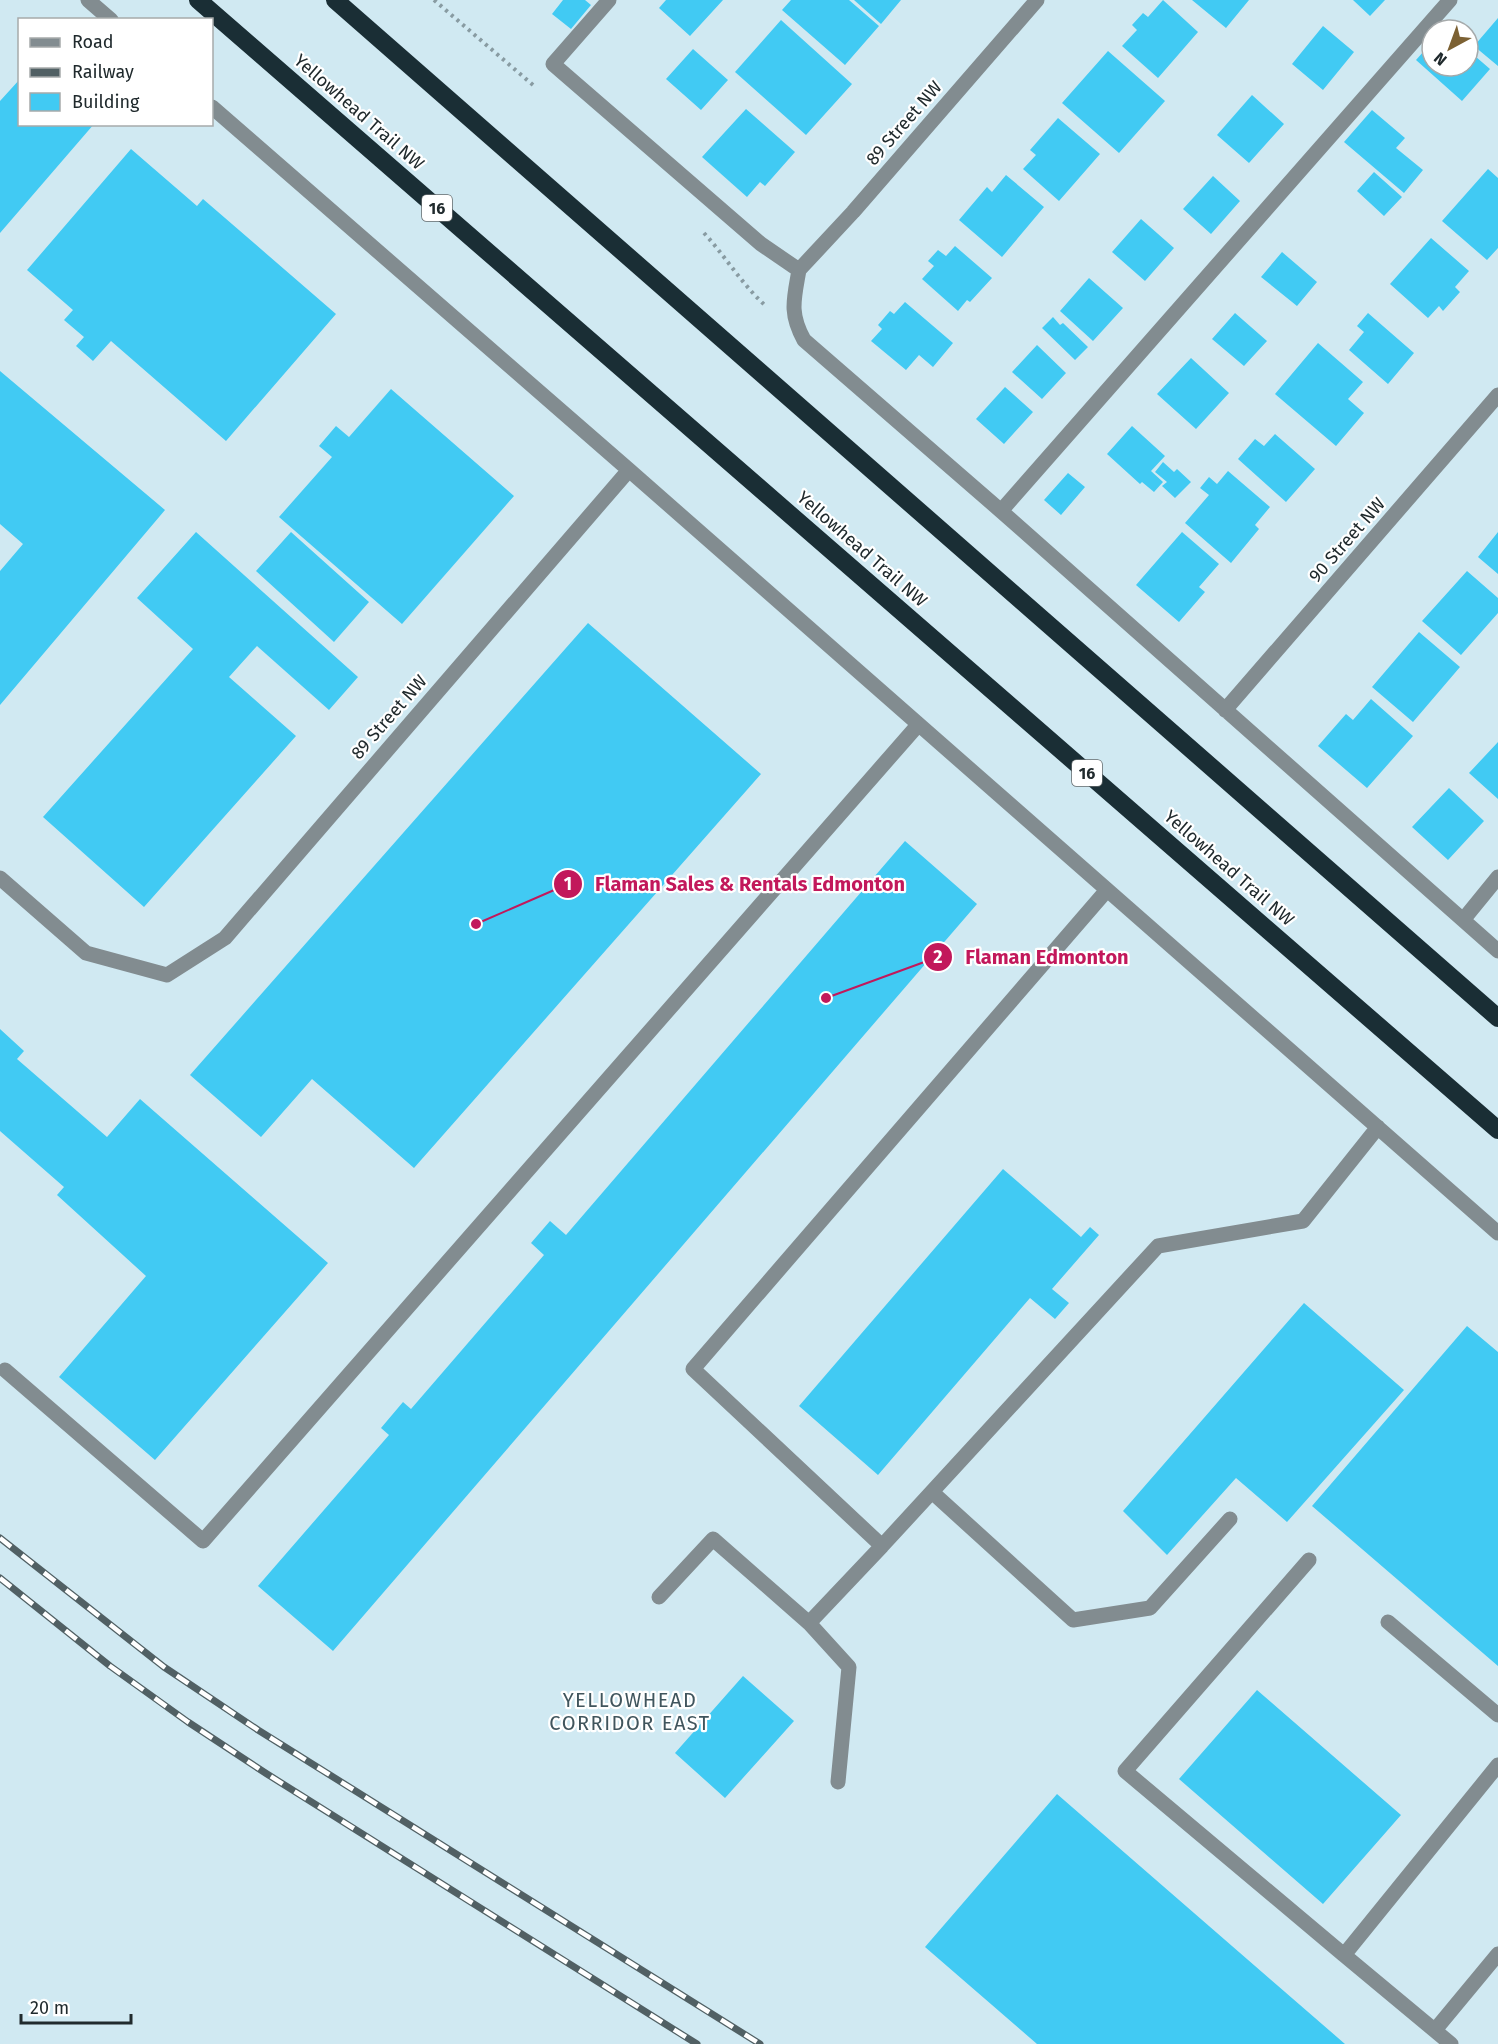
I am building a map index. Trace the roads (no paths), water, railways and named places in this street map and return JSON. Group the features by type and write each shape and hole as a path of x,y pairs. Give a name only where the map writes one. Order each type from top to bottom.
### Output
{"highway":[{"name":"Yellowhead Trail NW","path":"198,0 1498,1130"},
{"path":"335,0 1498,1018"}],"street":[{"path":"88,0 109,18"},
{"path":"609,0 553,63 761,244 799,270 793,313 795,325 804,340 1001,511 1498,951"},
{"name":"89 Street NW","path":"799,270 853,212 1037,0"},
{"path":"1001,511 1450,0"},
{"path":"213,108 1498,1233"},
{"name":"90 Street NW","path":"1225,710 1498,395"},
{"name":"89 Street NW","path":"0,878 86,953 167,975 225,938 629,470"},
{"path":"5,1370 203,1541 918,725"},
{"path":"1463,920 1498,877"},
{"path":"882,1546 693,1369 1107,890"},
{"path":"809,1623 1158,1245 1303,1221 1378,1127"},
{"path":"932,1492 1074,1620 1150,1608 1230,1519"},
{"path":"659,1597 713,1539 809,1623 849,1668 838,1782"},
{"path":"1309,1560 1125,1772 1450,2044"},
{"path":"1388,1622 1498,1715"},
{"path":"1344,1955 1498,1765"},
{"path":"1435,2030 1498,1954"}],"railway":[{"path":"0,1538 164,1667 258,1730 760,2044"},
{"path":"0,1578 110,1666 188,1722 697,2044"}],"place":[{"name":"Flaman Sales & Rentals Edmonton","path":"476,924"},
{"name":"Flaman Edmonton","path":"826,998"}],"district":[{"name":"YELLOWHEAD CORRIDOR EAST","path":"630,1712"}]}
